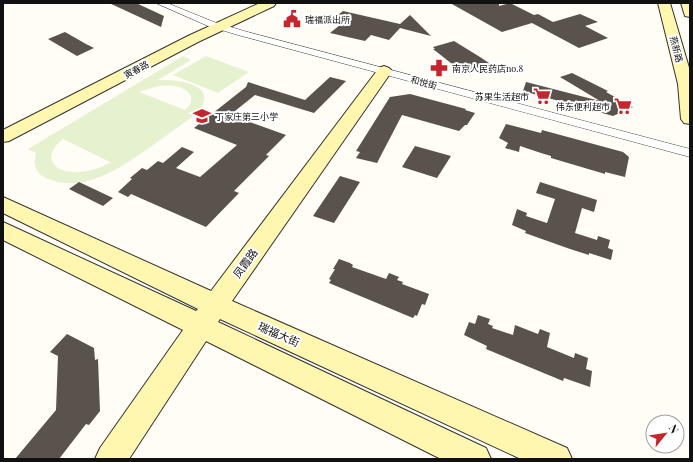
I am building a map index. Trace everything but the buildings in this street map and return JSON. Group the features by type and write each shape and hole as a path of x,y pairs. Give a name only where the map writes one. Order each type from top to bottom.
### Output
{"street":[{"name":"和悦街","path":"160,3 215,25 690,154"},
{"name":"寅春路","path":"3,137 258,3"},
{"name":"寅春路","path":"3,127 215,25 270,3"},
{"name":"燕新路","path":"664,3 686,84 690,119"},
{"path":"687,3 690,13"},
{"name":"凤霞路","path":"111,459 208,316 384,71"},
{"name":"瑞福大街","path":"3,204 475,459"},
{"name":"瑞福大街","path":"3,230 556,459"}],"green space":[{"path":"183,56 191,60 158,80 177,81 195,86 201,90 204,96 203,104 196,114 132,160 118,168 90,180 75,183 61,183 39,174 35,164 36,153 28,149","holes":["158,86 180,87 191,96 191,102 185,110 139,92","63,139 110,162 111,162 97,169 82,172 64,171 58,168 52,160 53,150"]},
{"path":"206,56 249,72 218,93 173,75"}],"place":[{"name":"瑞福派出所","path":"292,19"},
{"name":"南京人民药店no.8","path":"439,68"},
{"name":"苏果生活超市","path":"542,96"},
{"name":"伟东便利超市","path":"623,106"},
{"name":"丁家庄第三小学","path":"202,116"}]}
